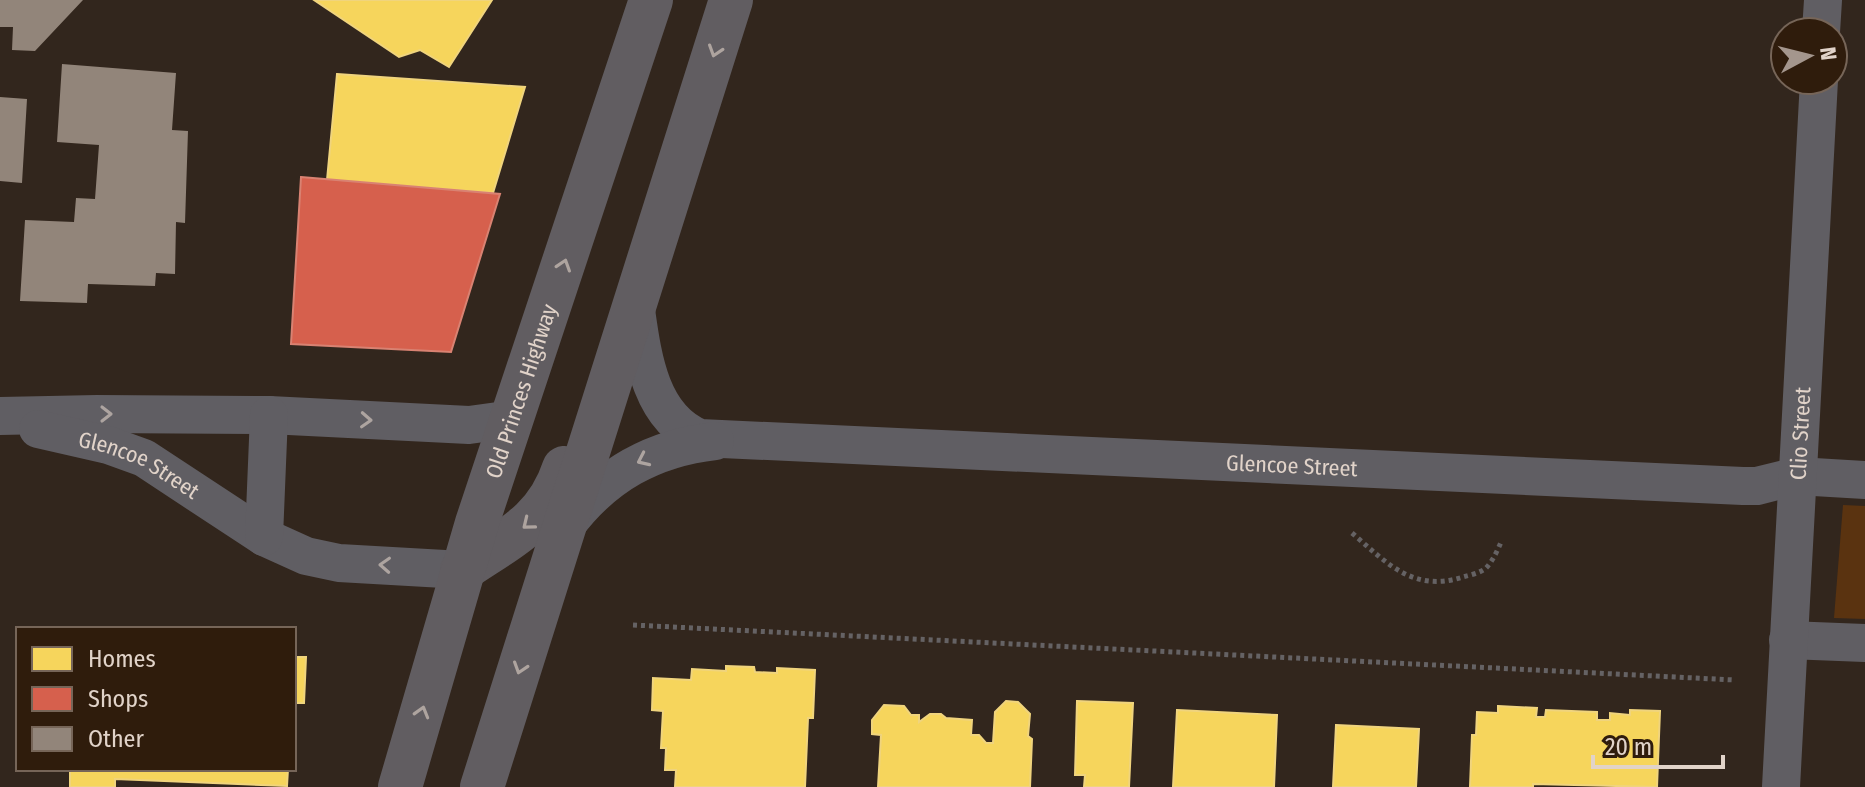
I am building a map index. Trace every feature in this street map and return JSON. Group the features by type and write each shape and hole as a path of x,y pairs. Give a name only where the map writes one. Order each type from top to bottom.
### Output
{"main road":[{"name":"Old Princes Highway","path":"400,787 462,570 651,0"},
{"path":"482,787 731,0"},
{"path":"462,570 529,524 550,501 581,416 632,251 654,198 685,145"}],"street":[{"name":"Clio Street","path":"1781,787 1818,96"},
{"name":"Glencoe Street","path":"635,303 648,370 662,407 686,432 718,440 1743,486 1757,486 1797,476 1865,480"},
{"name":"Glencoe Street","path":"0,419 97,414 269,415 485,424 513,419"},
{"path":"264,537 269,415"},
{"name":"Glencoe Street","path":"0,419 127,450 162,469 264,537 306,556 320,560 462,570"},
{"name":"Glencoe Street","path":"564,528 596,492 630,466 665,451 718,440"},
{"path":"1788,640 1865,643"}],"path":[{"path":"1352,533 1397,571 1431,582 1448,582 1480,572 1487,567 1502,540"},
{"path":"633,625 1735,680"}],"shaded area":[{"path":"1843,505 1865,506 1865,619 1834,618"}],"building: Homes":[{"path":"314,0 492,0 449,67 420,50 399,57"},
{"path":"337,74 525,87 493,193 327,180"},
{"path":"296,657 306,657 304,703 296,703"},
{"path":"726,666 754,667 755,672 777,673 777,668 815,670 813,718 808,718 805,787 675,787 676,770 665,770 666,748 661,748 663,711 652,710 653,678 691,680 692,669 726,671"},
{"path":"1006,701 1018,702 1030,714 1030,787 878,787 881,735 872,734 872,720 884,705 904,706 911,715 919,715 919,722 930,714 972,720 971,735 979,735 986,743 993,743 995,712"},
{"path":"1077,701 1133,703 1129,787 1084,787 1085,775 1075,775"},
{"path":"1498,706 1537,708 1536,717 1545,717 1546,710 1597,712 1597,720 1610,720 1610,713 1630,715 1630,710 1660,711 1657,787 1533,784 1533,787 1470,787 1472,735 1476,735 1477,712 1498,713"},
{"path":"1177,710 1277,715 1274,787 1173,787"},
{"path":"1336,725 1419,729 1416,787 1333,787"},
{"path":"70,771 288,771 287,786 115,779 115,787 70,787"}],"building: Shops":[{"path":"301,177 500,194 451,352 291,344"}],"building: Other":[{"path":"0,0 83,0 35,51 12,50 13,27 0,27"},
{"path":"62,64 176,73 172,130 188,131 185,223 176,222 175,274 156,273 155,286 88,284 87,303 20,301 25,220 74,222 76,198 95,199 99,145 57,142"},
{"path":"0,97 27,99 22,183 0,181"}]}
